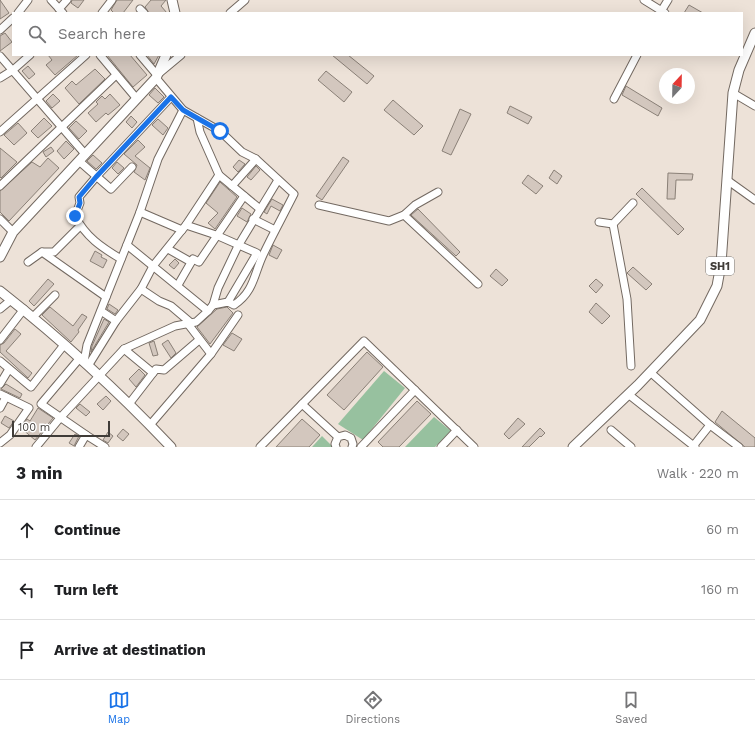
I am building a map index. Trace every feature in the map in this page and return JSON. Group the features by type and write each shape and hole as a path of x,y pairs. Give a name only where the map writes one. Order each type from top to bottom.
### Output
{"main road":[{"path":"172,0 175,12"},
{"name":"SH1","path":"744,49 755,33"},
{"path":"0,257 13,232 156,77 166,56"},
{"name":"SH1","path":"573,447 650,372 700,320 717,286 733,93 742,56"},
{"path":"0,291 33,317 84,362 129,404 171,447"}],"street":[{"path":"19,12 28,0"},
{"path":"51,0 61,11 67,0"},
{"path":"103,12 112,0"},
{"path":"231,12 245,0"},
{"path":"644,0 662,12 668,0"},
{"path":"0,30 12,19"},
{"path":"0,56 85,154"},
{"path":"0,78 13,70 29,56"},
{"path":"0,132 85,56"},
{"path":"101,56 137,99"},
{"path":"141,56 171,97 183,110 220,131 242,152 256,160 294,194 260,262 257,276 244,299 234,305 228,302 213,305"},
{"path":"156,77 180,56"},
{"path":"614,99 636,56"},
{"path":"0,186 116,75"},
{"path":"733,93 755,106"},
{"path":"121,259 94,243 80,226 75,216 80,203 79,197 171,97"},
{"path":"84,362 87,345 140,212 158,159 183,110"},
{"path":"197,118 200,132 219,175 260,209"},
{"path":"232,186 256,160"},
{"path":"79,162 110,189 132,167"},
{"path":"105,447 41,404 84,362 141,289 153,266 184,227 219,175"},
{"path":"36,447 98,375 124,349 175,326 196,322 208,311 213,305 218,288 238,246 278,180"},
{"path":"726,180 755,200"},
{"path":"319,205 389,221 404,215 415,204 438,192"},
{"path":"178,285 193,259 199,262 244,196"},
{"path":"613,224 633,203"},
{"path":"140,212 184,227 216,235 238,246 257,253 228,302"},
{"path":"404,215 478,284"},
{"path":"0,219 13,232"},
{"path":"253,219 275,230"},
{"path":"599,222 613,224"},
{"path":"613,224 627,299 631,366"},
{"path":"28,262 42,252 54,252 80,226"},
{"path":"127,245 178,285 208,311"},
{"path":"168,249 191,262"},
{"path":"42,252 106,297"},
{"path":"141,289 159,302 171,306 189,323 199,340 211,354"},
{"path":"33,317 55,295"},
{"path":"0,309 11,300"},
{"path":"0,340 24,310"},
{"path":"101,311 116,321"},
{"path":"150,425 211,354 238,315"},
{"path":"129,404 156,369 164,370 199,340"},
{"path":"260,447 364,340 474,447"},
{"path":"0,361 31,387 64,345"},
{"path":"124,349 153,373"},
{"path":"0,384 9,369"},
{"path":"650,372 710,425 739,447"},
{"path":"361,447 415,390"},
{"path":"628,394 695,446 710,425"},
{"path":"0,408 3,396 29,408 10,435 0,442"},
{"path":"302,404 338,437"},
{"path":"441,447 457,430"},
{"path":"611,430 631,447"},
{"path":"79,447 86,435"},
{"path":"338,437 345,435 351,438 354,444 352,447"},
{"path":"336,447 335,444 338,437"}],"green space":[{"path":"384,371 405,388 363,440 338,424"},
{"path":"434,417 451,431 435,447 405,447"},
{"path":"322,436 333,447 312,447"}],"building":[{"path":"0,0 9,13 0,19"},
{"path":"72,0 84,0 78,8 71,3"},
{"path":"117,0 133,0 124,12 113,12 111,10"},
{"path":"151,0 166,0 161,6 166,12 148,12 145,7"},
{"path":"689,5 701,12 685,12"},
{"path":"5,33 12,42 0,51 0,36"},
{"path":"49,56 77,56 55,75 46,65 52,60"},
{"path":"108,56 131,56 147,75 133,87"},
{"path":"148,56 158,56 154,64"},
{"path":"333,56 349,56 374,76 367,84"},
{"path":"28,66 35,74 29,79 22,71"},
{"path":"95,69 105,79 79,104 65,88 72,81 76,85"},
{"path":"326,71 352,92 344,102 318,80"},
{"path":"626,86 662,108 658,116 622,95"},
{"path":"155,88 164,97 158,103 149,95"},
{"path":"53,94 60,101 52,108 46,101"},
{"path":"110,94 120,105 108,115 106,113 96,122 88,113 98,104 96,102 102,96 105,99"},
{"path":"393,100 423,126 414,135 384,110"},
{"path":"510,106 532,117 528,124 507,113"},
{"path":"460,109 471,114 451,155 442,151"},
{"path":"131,116 137,122 132,128 126,122"},
{"path":"44,118 52,126 38,138 31,131"},
{"path":"158,119 168,128 163,135 152,125"},
{"path":"76,121 87,131 79,139 69,128"},
{"path":"18,123 27,133 14,145 4,135"},
{"path":"138,140 145,147 135,156 150,168 145,180 134,172 137,165 124,154"},
{"path":"66,141 74,149 64,159 57,151"},
{"path":"51,147 54,151 46,157 43,152"},
{"path":"0,148 17,162 1,178 0,177"},
{"path":"93,155 102,163 96,169 87,161"},
{"path":"343,157 349,161 322,200 316,196"},
{"path":"48,158 59,168 9,221 0,212 0,191 32,162 40,167"},
{"path":"239,160 245,164 238,172 233,167"},
{"path":"117,162 124,168 118,174 112,168"},
{"path":"256,166 260,170 251,180 247,177"},
{"path":"554,170 562,176 557,184 549,178"},
{"path":"668,173 693,174 692,180 676,180 675,199 667,199"},
{"path":"528,175 543,186 536,194 522,183"},
{"path":"220,182 237,197 215,229 208,223 218,213 206,203"},
{"path":"642,188 684,229 678,235 636,194"},
{"path":"272,199 283,205 280,211 271,206 267,214 264,212"},
{"path":"242,208 251,214 247,222 237,216"},
{"path":"418,209 460,252 456,256 411,215"},
{"path":"273,245 282,250 277,259 269,255"},
{"path":"95,251 107,260 103,268 90,261"},
{"path":"175,259 179,263 174,269 169,265"},
{"path":"633,267 652,284 646,290 627,273"},
{"path":"496,269 508,280 502,286 490,276"},
{"path":"48,279 54,284 34,306 29,301"},
{"path":"596,279 603,285 596,293 589,286"},
{"path":"596,303 610,316 602,324 589,312"},
{"path":"109,304 118,310 115,314 107,309"},
{"path":"50,307 73,326 82,314 87,317 78,330 79,332 71,342 42,315"},
{"path":"227,307 233,313 210,344 197,327 217,309"},
{"path":"104,319 109,322 91,352 92,346"},
{"path":"15,329 21,334 6,351 32,373 28,378 0,352 0,345 4,343"},
{"path":"232,333 242,339 234,351 223,345"},
{"path":"168,340 176,353 171,358 162,344"},
{"path":"154,341 158,355 153,356 149,343"},
{"path":"367,352 383,367 344,410 327,395"},
{"path":"139,369 145,375 136,387 129,379"},
{"path":"6,384 22,394 20,398 1,389"},
{"path":"106,396 111,401 103,410 97,404"},
{"path":"417,401 431,414 399,447 383,447 378,442"},
{"path":"80,404 90,412 86,416 76,408"},
{"path":"38,408 53,418 35,440 21,428 27,419 30,421"},
{"path":"722,411 755,438 755,447 745,447 715,422"},
{"path":"5,416 14,421 9,428 1,423"},
{"path":"518,418 525,424 509,439 504,434"},
{"path":"302,419 320,435 309,447 276,447"},
{"path":"540,428 545,433 529,447 522,447"},
{"path":"123,429 129,434 123,441 117,436"},
{"path":"108,432 113,436 108,443 103,440"},
{"path":"75,434 79,436 74,446 69,443"}],"route":[{"path":"75,216 80,203 79,197 171,97 183,110 220,131"}]}
